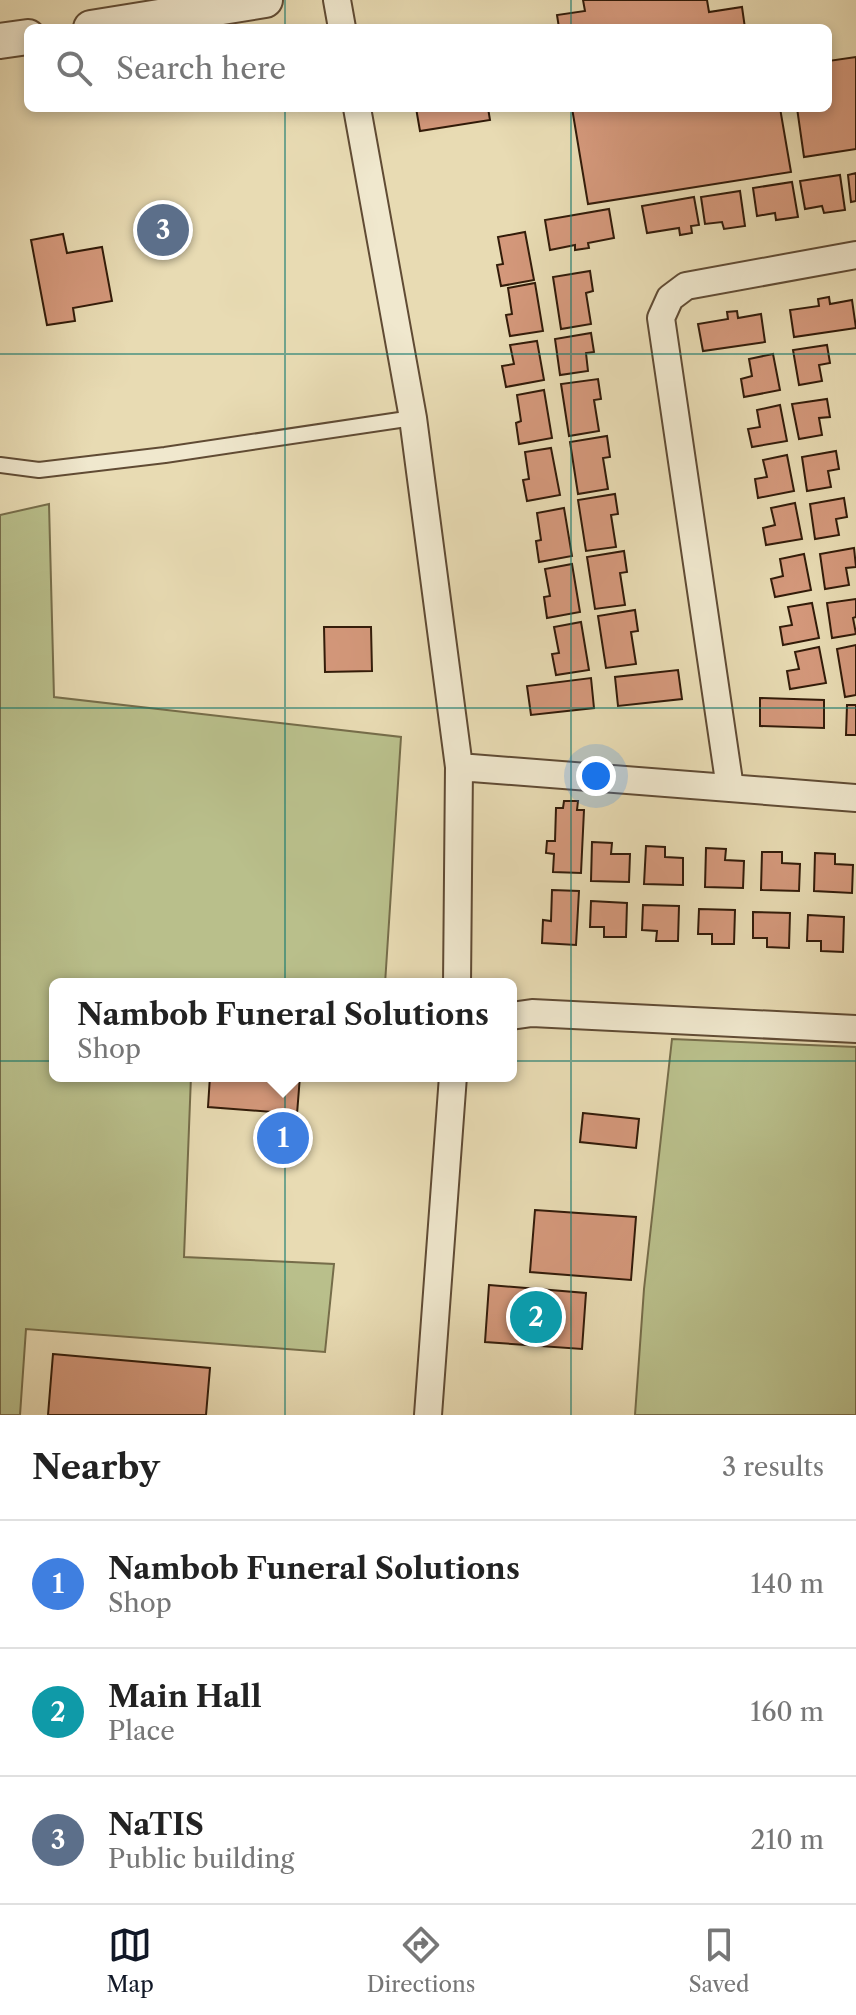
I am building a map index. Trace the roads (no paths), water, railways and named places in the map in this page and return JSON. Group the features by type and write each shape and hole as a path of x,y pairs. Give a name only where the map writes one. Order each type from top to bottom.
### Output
{"street":[{"path":"116,24 265,0"},
{"path":"337,0 341,24"},
{"path":"0,41 24,38"},
{"path":"358,112 413,418 459,767 457,978"},
{"path":"730,788 661,318 670,298 686,286 856,255"},
{"path":"459,767 856,798"},
{"path":"517,1015 561,1014 856,1029"},
{"path":"428,1415 453,1082"}],"lane":[{"path":"0,465 39,470 413,418"}],"place":[{"name":"NaTIS","path":"163,230"},
{"name":"Nambob Funeral Solutions","path":"283,1138"},
{"name":"Main Hall","path":"536,1317"}]}
